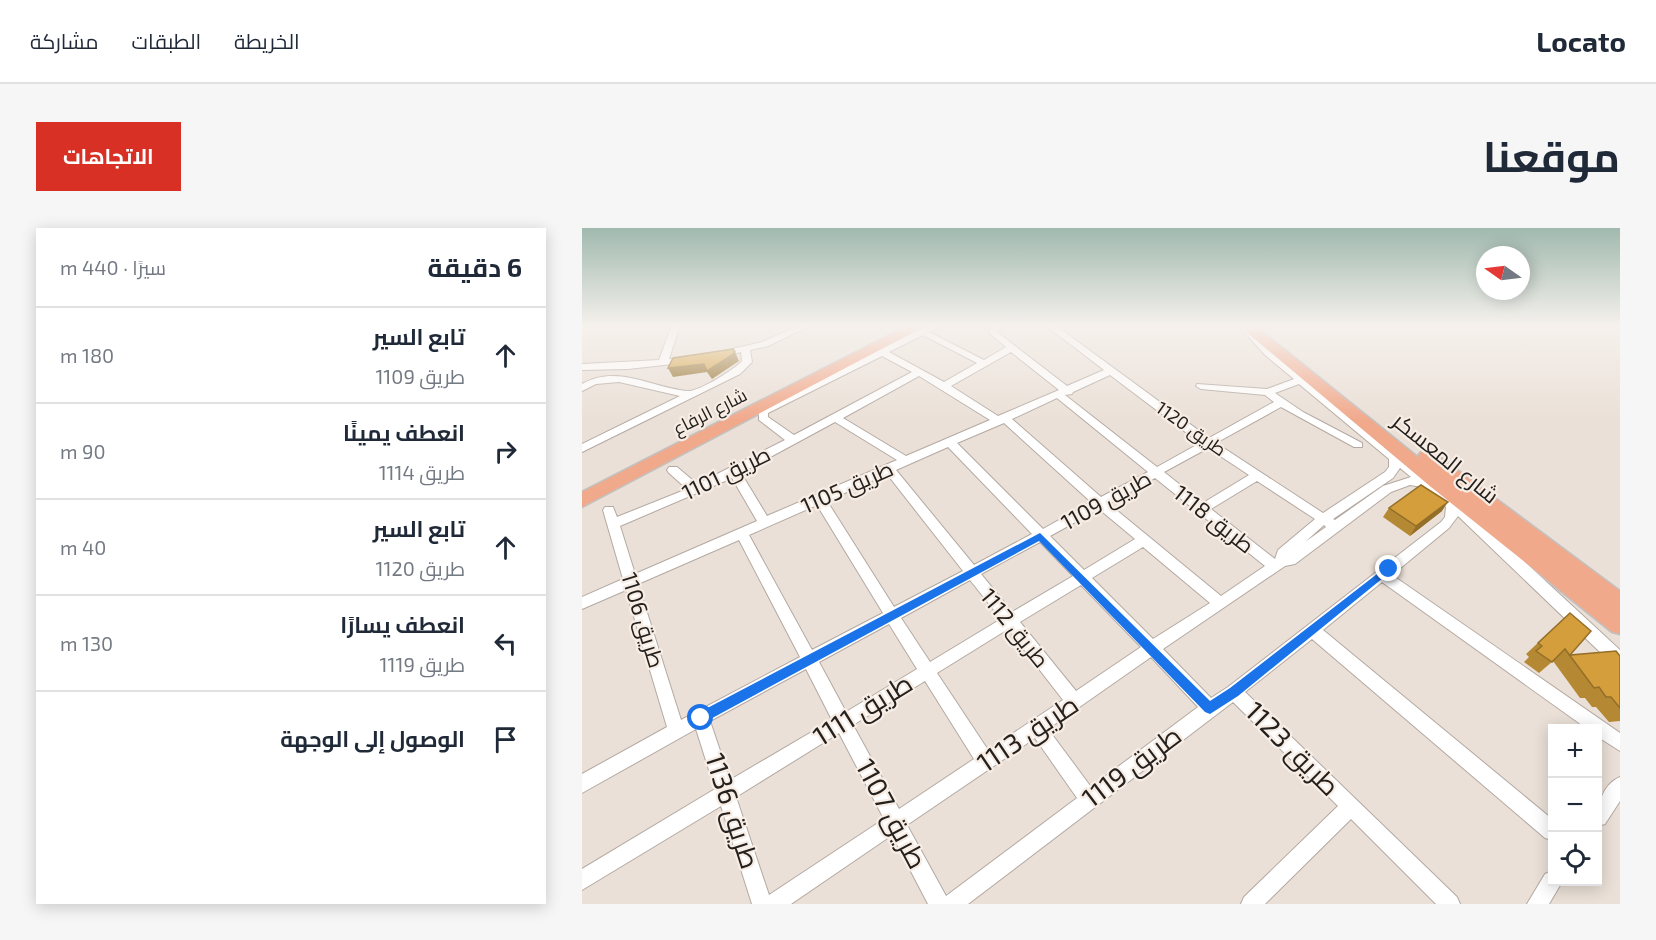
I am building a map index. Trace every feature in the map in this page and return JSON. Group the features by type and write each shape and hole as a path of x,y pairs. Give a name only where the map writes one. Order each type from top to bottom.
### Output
{"main road":[{"name":"شارع الرفاع","path":"582,485 838,357"},
{"name":"شارع الرفاع","path":"582,500 867,357"},
{"name":"شارع المعسكر","path":"1283,357 1438,483 1620,625"},
{"name":"شارع المعسكر","path":"1303,357 1429,457 1620,602"}],"street":[{"path":"663,363 665,357"},
{"path":"582,367 663,363 711,357"},
{"path":"582,448 743,368 747,362 746,357"},
{"path":"793,440 763,418 763,412 877,357"},
{"path":"891,357 1003,420 1221,604"},
{"path":"972,357 985,364"},
{"path":"944,386 997,357"},
{"name":"طريق 1118","path":"1021,357 1201,510 1278,564"},
{"name":"طريق 1120","path":"1091,357 1208,443 1336,527"},
{"path":"1272,357 1453,505 1607,649 1620,658"},
{"name":"طريق 1101","path":"611,517 696,490 920,372"},
{"name":"طريق 1105","path":"582,603 1111,372"},
{"path":"582,388 593,381 611,377 688,396"},
{"path":"1201,386 1268,392 1301,380"},
{"path":"1268,392 1281,403 1358,445"},
{"name":"طريق 1109","path":"582,784 676,730 812,660 1040,537 1281,403"},
{"path":"834,417 906,461"},
{"path":"950,442 1040,537 1210,708"},
{"name":"طريق 1113","path":"1278,564 1282,554 1323,519 1389,475 1395,467 1395,458"},
{"name":"طريق 1112","path":"889,469 1075,702"},
{"path":"673,471 696,490"},
{"path":"734,471 765,523"},
{"path":"1201,510 1258,475"},
{"name":"طريق 1113","path":"773,904 1278,564 1290,560 1398,483 1409,481 1425,483"},
{"path":"820,499 986,762"},
{"name":"طريق 1119","path":"952,903 1234,692 1445,525 1451,518 1453,505"},
{"name":"طريق 1106","path":"611,517 676,730"},
{"path":"1445,525 1458,524 1480,529"},
{"name":"طريق 1107","path":"742,533 812,660 842,723 895,822 952,903"},
{"name":"طريق 1111","path":"582,880 1081,576 1144,540"},
{"path":"1382,575 1620,743"},
{"path":"1312,630 1548,828"},
{"name":"طريق 1123","path":"1234,692 1450,904"},
{"name":"طريق 1136","path":"701,718 762,904"},
{"path":"1037,728 1089,800"},
{"path":"1602,811 1620,786"},
{"name":"طريق 1123","path":"1251,904 1350,807"},
{"path":"1537,904 1549,886"}],"building":[{"path":"730,357 707,371 704,364 668,368 673,358"},
{"path":"1421,485 1448,502 1416,526 1389,508"},
{"path":"1570,613 1591,631 1570,655 1616,651 1620,656 1620,708 1611,697 1606,697 1599,687 1594,688 1565,649 1552,662 1536,651 1542,646 1538,643"}],"route":[{"path":"701,718 1040,537 1210,708 1234,692 1389,569"}]}
